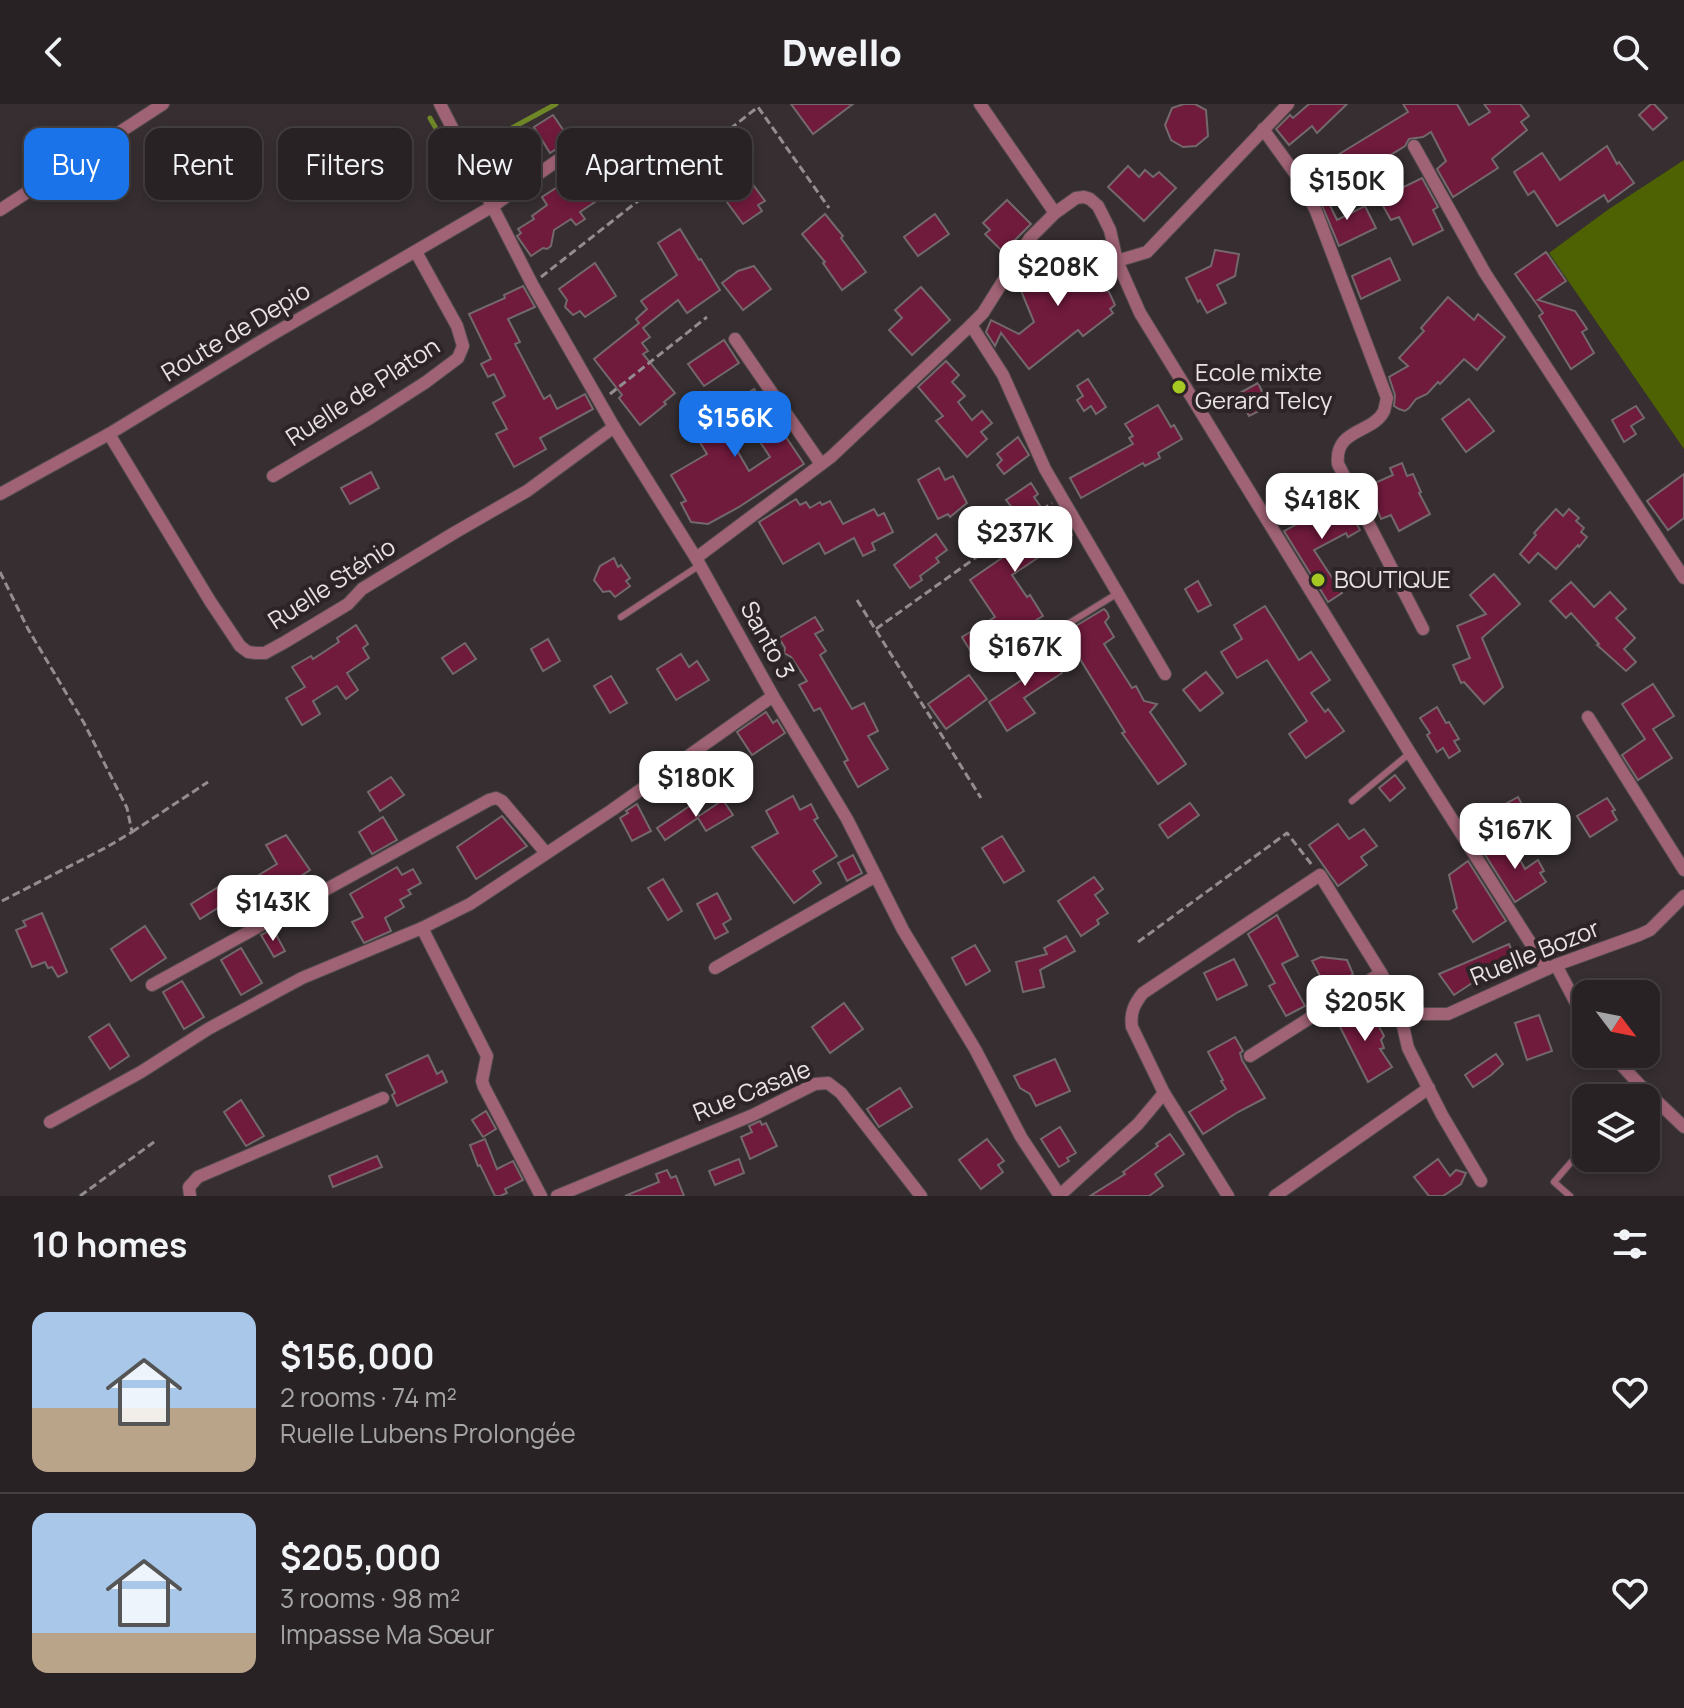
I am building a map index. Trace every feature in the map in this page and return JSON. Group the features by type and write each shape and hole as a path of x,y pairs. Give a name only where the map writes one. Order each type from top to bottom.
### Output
{"street":[{"path":"0,210 163,104"},
{"name":"Santo 3","path":"440,104 532,284 614,427 698,561 773,696 847,819 903,930 975,1049 1021,1137 1060,1196"},
{"path":"980,104 1055,213"},
{"path":"1117,261 1147,252 1288,104"},
{"path":"1263,129 1302,183 1316,211 1387,398 1381,416 1342,442 1337,452 1338,464 1423,629"},
{"path":"1414,146 1485,273 1684,578"},
{"name":"Route de Depio","path":"0,494 109,434 493,206 557,161"},
{"path":"698,561 831,457 983,313 1030,238 1055,213 1076,198 1090,199 1098,206 1110,230 1117,261 1140,313 1410,753 1572,999"},
{"name":"Ruelle de Platon","path":"273,476 370,418 458,358 463,346 457,326 416,252"},
{"path":"971,325 1003,375 1045,469 1165,674"},
{"path":"735,339 821,464"},
{"name":"Ruelle Sténio","path":"109,434 240,646 248,652 265,653 348,604 362,589 527,491 614,427"},
{"path":"50,1122 302,978 422,928 470,904 612,810 773,696"},
{"path":"1588,717 1684,870"},
{"path":"152,985 489,800 496,798 502,801 546,853"},
{"path":"1228,1196 1164,1093 1130,1017 1143,993 1320,875 1398,1004 1408,1048 1481,1181"},
{"path":"715,968 876,876"},
{"name":"Ruelle Bozor","path":"1398,1004 1424,1014 1448,1014 1552,967 1650,930 1684,896"},
{"path":"422,928 487,1056 482,1081 484,1087 541,1196"},
{"path":"1250,1056 1381,973"},
{"path":"1624,1068 1639,1084"},
{"name":"Rue Casale","path":"557,1196 753,1115 815,1084 828,1083 841,1093 921,1196"},
{"path":"1275,1196 1429,1088"},
{"path":"1060,1196 1138,1124 1164,1093"},
{"path":"190,1196 189,1187 198,1177 383,1098"},
{"path":"1660,1104 1684,1127"}],"lane":[{"path":"621,617 698,561"},
{"path":"1016,656 1118,593"},
{"path":"1352,801 1410,753"},
{"path":"1570,1196 1554,1182 1572,1161"}],"path":[{"path":"532,284 758,107 829,208"},
{"path":"601,402 707,317"},
{"path":"876,629 1061,496"},
{"path":"0,572 28,629 84,723 127,808 132,832"},
{"path":"857,600 981,798"},
{"path":"0,902 107,847 208,782"},
{"path":"1138,942 1287,833 1320,875"},
{"path":"80,1196 154,1142"}],"green space":[{"path":"1684,160 1684,449 1549,253"}],"building":[{"path":"791,104 853,104 813,134"},
{"path":"1195,104 1206,110 1208,136 1196,146 1183,147 1171,140 1165,125 1172,108"},
{"path":"1309,104 1347,104 1317,133 1312,126 1289,145 1276,129 1290,115 1293,118"},
{"path":"1403,104 1457,104 1469,125 1490,112 1484,104 1520,104 1529,116 1521,122 1527,130 1492,159 1498,168 1453,197 1437,169 1446,161 1431,132 1409,139 1405,146 1350,180 1336,156 1408,112"},
{"path":"1651,104 1667,118 1653,130 1639,115"},
{"path":"553,115 562,128 557,128 557,148 550,153 541,138 541,128 534,127"},
{"path":"1607,146 1617,164 1619,162 1634,183 1608,202 1604,195 1557,226 1534,191 1528,195 1514,172 1542,153 1560,180"},
{"path":"1128,166 1139,177 1145,170 1153,177 1159,172 1176,188 1144,221 1108,187"},
{"path":"1422,178 1438,207 1433,210 1443,230 1413,245 1399,217 1391,220 1379,199"},
{"path":"752,183 765,201 758,205 762,211 743,224 725,200 752,200"},
{"path":"557,187 557,200 595,202 580,212 585,219 576,225 571,219 554,230 551,246 531,256 517,236 521,233 518,229 534,219 532,216 547,205 542,197"},
{"path":"1322,189 1337,220 1365,206 1376,228 1339,246 1316,191"},
{"path":"1007,200 1031,224 1003,252 985,234 990,230 983,223"},
{"path":"825,214 866,272 842,290 825,262 802,234"},
{"path":"935,214 949,234 918,256 904,237"},
{"path":"680,229 720,290 687,313 678,300 643,328 650,337 642,343 648,351 643,354 675,393 640,425 594,359 639,323 636,319 647,309 641,301 677,275 658,243"},
{"path":"1083,248 1094,263 1098,260 1107,271 1091,283 1109,292 1115,305 1110,309 1113,313 1083,336 1078,330 1029,369 1001,333 995,346 986,332 991,320 1019,334 1034,322 1017,281 1034,274 1037,281"},
{"path":"1215,250 1239,254 1235,276 1217,285 1226,303 1207,313 1186,278 1211,266"},
{"path":"1546,252 1566,281 1538,300 1575,311 1587,329 1582,332 1594,353 1571,369 1539,316 1543,313 1515,274"},
{"path":"1390,258 1400,280 1361,299 1352,276"},
{"path":"595,263 616,296 585,317 580,311 573,315 565,307 567,300 559,289"},
{"path":"754,266 771,289 743,310 722,283 738,271"},
{"path":"523,286 535,307 508,319 520,342 515,344 544,399 550,395 557,409 585,394 593,409 540,438 546,449 514,467 496,434 507,429 493,403 505,396 494,374 488,377 481,364 491,359 469,314"},
{"path":"921,287 950,320 912,355 889,330 902,318 895,310"},
{"path":"1448,297 1474,320 1478,314 1505,337 1477,370 1464,359 1440,384 1438,382 1427,394 1416,399 1409,408 1405,411 1399,409 1394,406 1395,395 1389,377 1408,366 1399,358 1424,331 1421,328"},
{"path":"724,340 739,363 704,386 688,364"},
{"path":"946,361 959,375 952,382 965,396 958,402 972,420 982,411 992,423 981,432 987,439 967,457 936,421 943,416 918,387"},
{"path":"1088,379 1106,407 1096,414 1091,406 1084,411 1077,400 1083,396 1077,386"},
{"path":"1258,383 1269,406 1249,416 1238,394"},
{"path":"754,389 804,464 708,524 691,522 681,503 686,501 671,475 707,454 690,426 724,404 726,407","holes":["751,428 770,457 749,471 731,440"]},
{"path":"1469,399 1494,431 1466,452 1442,419"},
{"path":"1158,405 1182,439 1158,453 1160,458 1145,466 1143,463 1081,498 1070,478 1133,444 1129,438 1133,436 1125,424"},
{"path":"1636,406 1644,418 1631,426 1636,434 1624,442 1612,420"},
{"path":"1018,437 1029,455 1004,474 997,465 1002,460 997,454"},
{"path":"1402,463 1407,476 1413,474 1430,514 1399,531 1391,515 1381,519 1368,486 1393,475 1390,468"},
{"path":"939,468 945,480 953,476 967,503 950,517 948,514 938,519 918,480"},
{"path":"371,472 379,488 350,504 341,488"},
{"path":"1684,474 1684,518 1668,530 1647,501"},
{"path":"1031,483 1038,494 1034,497 1052,523 1060,518 1072,535 1012,575 1043,616 974,657 962,637 995,617 970,580 1019,546 1011,535 1026,525 1006,500"},
{"path":"1342,496 1360,530 1348,537 1346,533 1314,550 1342,593 1328,602 1284,531 1332,505 1330,502"},
{"path":"796,499 800,505 806,502 810,508 830,501 843,524 874,509 878,516 884,513 893,532 872,543 875,550 863,556 854,538 825,554 819,543 783,564 759,522"},
{"path":"1556,509 1563,516 1569,509 1579,518 1576,521 1584,528 1581,532 1587,537 1556,569 1538,553 1529,563 1520,554"},
{"path":"936,534 947,550 936,558 939,562 920,576 922,580 910,588 894,565"},
{"path":"614,558 618,567 621,565 630,578 626,581 630,586 615,597 610,591 603,592 594,580 600,566"},
{"path":"1494,574 1520,604 1482,638 1503,687 1484,704 1464,682 1461,683 1453,665 1470,658 1457,626 1486,614 1470,595"},
{"path":"1198,581 1211,605 1198,612 1185,589"},
{"path":"1571,582 1594,607 1610,592 1626,609 1616,618 1635,638 1624,649 1636,662 1626,671 1597,645 1571,613 1566,618 1550,601"},
{"path":"1265,606 1299,660 1311,652 1330,680 1311,693 1344,731 1306,758 1289,734 1307,721 1267,660 1237,678 1221,652 1242,639 1234,625"},
{"path":"1104,609 1109,617 1105,622 1114,637 1104,644 1132,688 1136,686 1144,701 1157,704 1150,712 1186,764 1158,784 1122,733 1125,732 1064,633"},
{"path":"815,617 823,630 815,634 826,651 820,655 852,709 864,703 878,731 868,736 888,769 858,787 844,762 848,760 820,708 814,711 799,685 807,681 791,657 784,653 785,648 779,638"},
{"path":"356,625 368,644 363,648 369,658 347,673 358,690 346,699 337,686 313,701 320,714 302,725 286,698 305,687 292,667 311,656 313,659 339,642 337,638"},
{"path":"548,639 560,661 543,671 531,649"},
{"path":"465,643 476,659 453,674 442,658"},
{"path":"1044,646 1062,673 1024,698 1035,713 1007,731 989,702 1023,679 1014,665"},
{"path":"681,654 689,667 697,661 709,680 676,700 657,669"},
{"path":"1206,672 1223,693 1200,711 1183,690"},
{"path":"969,675 987,699 946,729 928,704"},
{"path":"611,676 627,703 610,713 594,686"},
{"path":"1653,684 1674,716 1653,729 1672,758 1638,780 1622,755 1645,739 1622,704"},
{"path":"1437,707 1459,739 1454,741 1460,751 1449,758 1443,748 1437,752 1420,718"},
{"path":"766,712 773,723 777,720 785,733 752,755 737,732"},
{"path":"1395,775 1405,788 1390,801 1379,788"},
{"path":"391,777 404,795 380,811 368,792"},
{"path":"793,796 800,810 811,804 818,818 814,820 837,856 813,871 821,883 794,903 752,847 778,833 766,811"},
{"path":"1518,797 1529,818 1511,828 1500,807"},
{"path":"1607,798 1617,820 1590,837 1577,816"},
{"path":"723,800 733,815 706,831 698,818 665,840 657,828 691,805 699,816"},
{"path":"1190,803 1199,815 1168,838 1159,825"},
{"path":"637,804 651,831 632,841 620,818"},
{"path":"502,816 527,846 476,879 457,847"},
{"path":"383,817 397,840 372,854 359,832"},
{"path":"1338,824 1349,839 1364,829 1377,846 1361,857 1367,865 1338,886 1309,845"},
{"path":"286,835 310,870 286,886 293,897 273,909 254,878 277,864 266,845"},
{"path":"1002,836 1024,871 1004,883 982,848"},
{"path":"1509,839 1525,869 1538,860 1544,871 1540,873 1546,882 1515,902 1484,853"},
{"path":"853,855 862,873 847,881 838,863"},
{"path":"1468,861 1506,921 1473,942 1453,911 1457,908 1449,875"},
{"path":"397,867 402,875 413,869 421,883 408,890 411,894 400,900 404,907 385,918 391,931 364,943 352,922 363,917 350,894"},
{"path":"1094,877 1103,889 1095,895 1108,913 1097,920 1099,924 1081,936 1058,901"},
{"path":"663,879 682,911 668,920 648,888"},
{"path":"220,886 229,901 200,919 191,904"},
{"path":"717,893 731,919 723,924 728,932 715,939 697,904"},
{"path":"42,913 67,972 58,977 45,962 32,967 16,930 26,926 23,921"},
{"path":"1277,915 1298,956 1282,964 1305,1006 1286,1016 1269,986 1275,983 1248,934"},
{"path":"145,926 166,958 131,981 111,949"},
{"path":"273,929 285,951 274,957 261,935"},
{"path":"1066,936 1075,951 1040,970 1044,987 1023,992 1016,962 1047,954 1044,948"},
{"path":"1509,944 1516,961 1508,965 1511,971 1492,979 1489,972 1454,995 1439,974"},
{"path":"975,945 990,971 966,985 952,958"},
{"path":"241,948 262,983 241,995 221,960"},
{"path":"1321,957 1347,960 1353,974 1328,991 1312,961"},
{"path":"1234,959 1247,985 1217,1000 1204,973"},
{"path":"182,981 204,1017 184,1029 163,992"},
{"path":"844,1003 863,1029 830,1053 812,1027"},
{"path":"1370,1010 1384,1036 1381,1040 1384,1048 1380,1049 1392,1067 1368,1082 1337,1021 1344,1014 1353,1018"},
{"path":"1539,1015 1552,1051 1527,1060 1515,1023"},
{"path":"109,1024 129,1056 110,1069 89,1037"},
{"path":"1235,1037 1243,1051 1240,1053 1242,1060 1265,1098 1203,1134 1189,1112 1226,1089 1208,1052"},
{"path":"1496,1054 1503,1064 1473,1087 1465,1075"},
{"path":"428,1055 437,1074 442,1071 447,1082 397,1106 392,1095 395,1093 386,1075"},
{"path":"1055,1059 1070,1091 1036,1106 1014,1076"},
{"path":"900,1088 912,1107 879,1127 867,1109"},
{"path":"241,1100 264,1136 246,1146 224,1112"},
{"path":"486,1111 496,1129 483,1137 472,1120"},
{"path":"760,1121 762,1125 766,1123 777,1146 750,1159 741,1137 752,1132 749,1126"},
{"path":"1060,1127 1076,1153 1059,1167 1041,1139"},
{"path":"1170,1134 1184,1154 1155,1174 1163,1186 1149,1196 1090,1196 1125,1174 1123,1172"},
{"path":"485,1139 497,1169 513,1161 523,1180 505,1189 507,1193 500,1196 495,1196 470,1145"},
{"path":"987,1139 1004,1161 998,1165 1003,1172 981,1189 959,1160"},
{"path":"377,1156 382,1167 333,1187 329,1176"},
{"path":"739,1159 744,1173 715,1185 709,1171"},
{"path":"1438,1159 1450,1176 1456,1170 1466,1173 1461,1184 1443,1196 1429,1196 1414,1177"},
{"path":"667,1170 671,1178 676,1176 684,1196 625,1196 659,1182 656,1174"}],"waterway":[{"path":"430,118 449,151 454,154 501,134 556,104"}],"place":[{"name":"Ecole mixte Gerard Telcy","path":"1179,387"},
{"name":"BOUTIQUE","path":"1318,580"}]}
